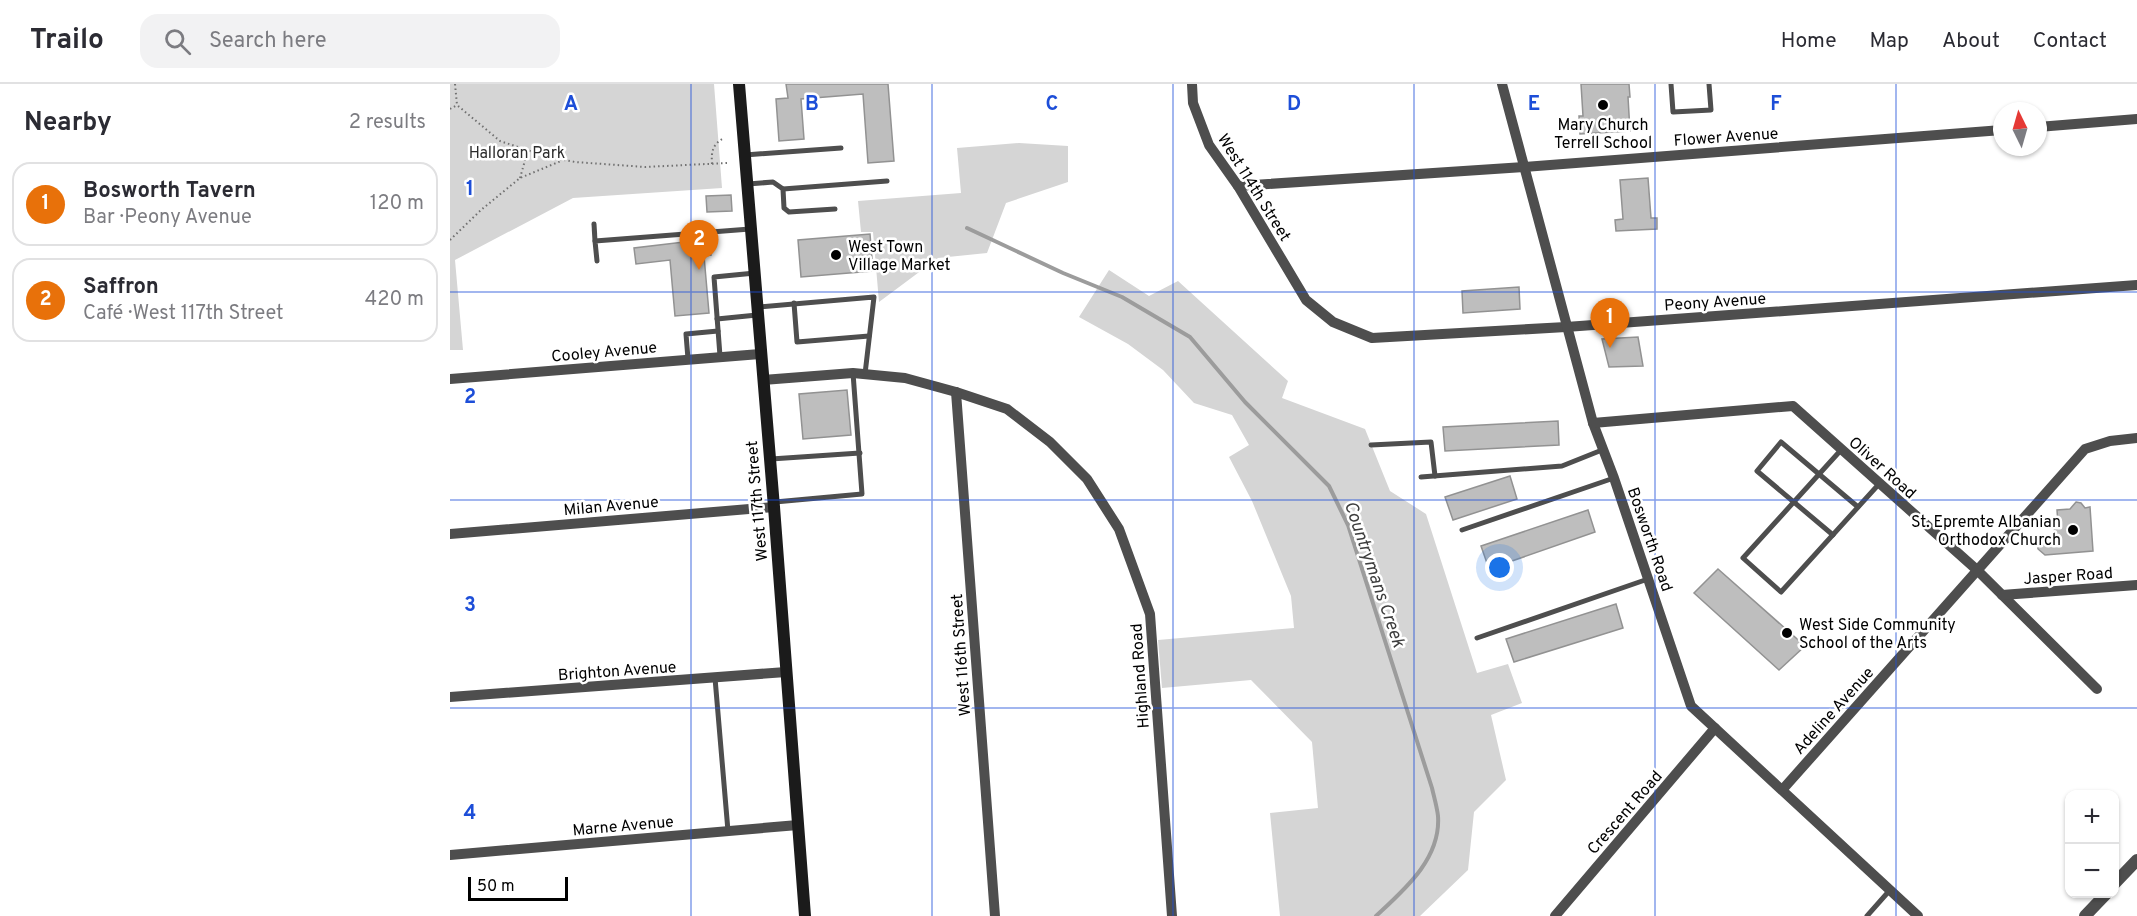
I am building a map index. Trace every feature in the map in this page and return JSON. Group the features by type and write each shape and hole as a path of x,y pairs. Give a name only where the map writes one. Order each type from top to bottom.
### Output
{"main road":[{"name":"West 117th Street","path":"739,84 774,505 804,916"}],"street":[{"name":"West 114th Street","path":"1192,84 1193,103 1209,145 1238,186 1306,300"},
{"name":"Bosworth Road","path":"1502,84 1593,423 1614,478 1691,706 1918,916"},
{"path":"2047,126 2137,119"},
{"name":"Flower Avenue","path":"1238,186 1524,167 1993,130"},
{"name":"Peony Avenue","path":"1306,300 1333,322 1372,338 1566,327 2137,285"},
{"name":"Cooley Avenue","path":"450,379 760,354"},
{"name":"Highland Road","path":"763,380 853,373 905,378 956,392 1006,409 1050,442 1087,479 1119,529 1150,614 1172,916"},
{"name":"West 116th Street","path":"956,392 995,916"},
{"name":"Oliver Road","path":"1593,423 1793,406 1977,570 2097,689"},
{"name":"Adeline Avenue","path":"1783,789 2085,449 2110,441 2137,438"},
{"name":"Milan Avenue","path":"450,534 774,505"},
{"name":"Jasper Road","path":"2002,595 2137,585"},
{"name":"Brighton Avenue","path":"450,697 786,672"},
{"name":"Crescent Road","path":"1555,916 1715,728"},
{"name":"Marne Avenue","path":"450,855 798,825"},
{"path":"2119,880 2137,861"},
{"path":"2085,916 2102,898"}],"lane":[{"path":"1671,84 1673,112 1711,110 1709,84"},
{"path":"745,155 841,148"},
{"path":"748,184 773,182 783,189 887,181"},
{"path":"783,189 784,208 789,212 835,209"},
{"path":"594,224 597,261"},
{"path":"595,241 752,228"},
{"path":"720,356 714,277 755,273"},
{"path":"717,319 794,303 874,297 865,374"},
{"path":"794,303 796,342 869,336"},
{"path":"688,359 686,334 718,331"},
{"path":"774,505 862,494 853,373"},
{"path":"1371,444 1431,441 1435,476"},
{"path":"1833,535 1757,471 1781,442 1858,507"},
{"path":"1421,477 1562,466 1602,450"},
{"path":"1841,450 1743,558 1781,592 1879,484"},
{"path":"770,460 860,453"},
{"path":"1462,530 1614,478"},
{"path":"1477,638 1648,579"},
{"path":"715,677 728,831"},
{"path":"1867,916 1890,890"}],"path":[{"path":"455,84 457,105 500,141 562,160 645,167 727,163"},
{"path":"450,109 457,105"},
{"path":"712,164 711,151 718,141 724,138"},
{"path":"520,178 528,150"},
{"path":"450,240 481,210 520,178 562,160"}],"green space":[{"name":"Halloran Park","path":"450,84 714,84 722,188 573,198 455,260 463,350 450,350"},
{"path":"1019,143 1068,146 1068,182 1006,203 987,253 938,258 879,302 873,232 861,232 858,201 961,193 957,148"},
{"path":"1109,270 1149,296 1178,281 1288,381 1282,398 1365,429 1390,491 1426,514 1477,673 1508,664 1522,703 1491,715 1506,780 1474,812 1468,870 1420,916 1280,916 1270,813 1318,808 1312,742 1251,680 1162,688 1158,640 1294,628 1291,596 1252,501 1229,457 1249,445 1232,415 1194,403 1163,370 1128,344 1079,317"}],"building":[{"path":"786,84 888,84 894,161 868,163 863,94 801,99 804,139 779,141 776,99 788,98"},
{"name":"Mary Church Terrell School","path":"1581,84 1629,84 1630,131 1580,134 1579,116 1583,116"},
{"path":"1648,178 1651,218 1657,218 1657,229 1616,231 1615,220 1623,219 1620,180"},
{"path":"731,195 732,211 707,212 706,196"},
{"name":"West Town Village Market","path":"870,234 873,271 801,277 798,240"},
{"path":"709,239 711,255 704,256 709,313 675,316 670,260 636,264 634,248"},
{"path":"1519,287 1520,309 1463,313 1462,291"},
{"path":"1638,337 1643,366 1609,367 1602,339"},
{"path":"847,390 851,435 803,439 799,394"},
{"path":"1558,421 1559,445 1445,451 1443,427"},
{"path":"1510,476 1517,499 1453,520 1445,497"},
{"name":"St. Epremte Albanian Orthodox Church","path":"2076,502 2081,503 2085,508 2090,507 2093,551 2045,555 2038,549 2037,537 2055,536 2054,524 2058,524 2057,510 2070,509"},
{"path":"1588,510 1595,532 1489,569 1481,546"},
{"path":"1718,569 1805,646 1779,670 1694,593"},
{"path":"1616,604 1623,628 1514,662 1506,639"}],"waterway":[{"name":"Countrymans Creek","path":"967,228 1063,273 1122,297 1190,337 1245,402 1329,486 1348,525 1432,788 1438,816 1434,846 1427,860 1409,884 1376,916"}],"place":[{"name":"Mary Church Terrell School","path":"1603,105"},
{"name":"West Town Village Market","path":"836,255"},
{"name":"Saffron","path":"699,270"},
{"name":"Bosworth Tavern","path":"1610,348"},
{"name":"St. Epremte Albanian Orthodox Church","path":"2073,530"},
{"name":"West Side Community School of the Arts","path":"1787,633"}]}
